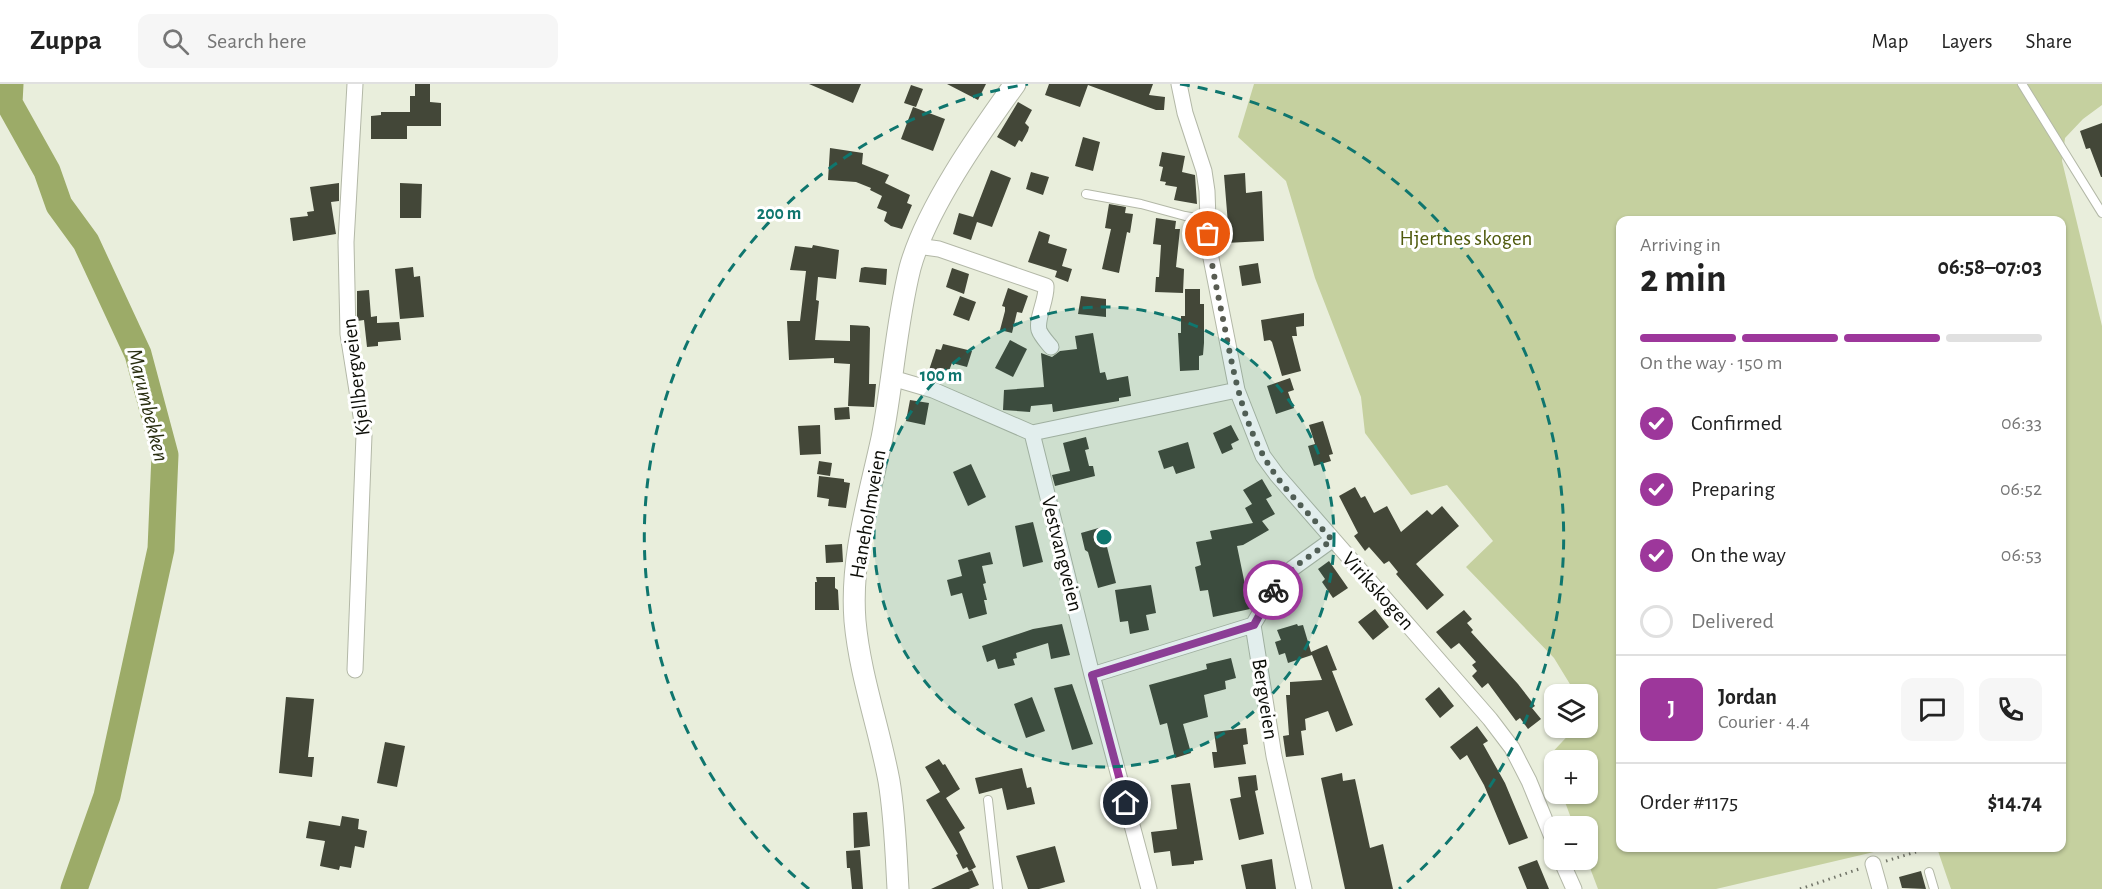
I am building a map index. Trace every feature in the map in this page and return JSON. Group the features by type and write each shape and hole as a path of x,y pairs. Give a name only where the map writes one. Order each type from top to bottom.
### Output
{"main road":[{"name":"Haneholmveien","path":"898,889 892,804 884,757 860,655 854,599 855,566 882,438 903,299 917,246 952,180 1015,84"}],"street":[{"name":"Kjellbergveien","path":"355,670 364,435 348,334 346,242 356,84"},
{"name":"Virikskogen","path":"1179,84 1185,113 1204,171 1214,276 1237,390 1263,456 1276,476 1442,663 1506,741 1529,781 1544,818"},
{"path":"917,246 939,249 1046,286 1045,303 1038,326 1051,347"},
{"path":"892,378 933,390 1032,433 1237,390"},
{"name":"Vestvangveien","path":"1032,433 1092,675 1149,889"},
{"path":"1092,675 1254,625 1279,581 1332,540"},
{"name":"Bergveien","path":"1254,625 1274,756 1304,889"},
{"path":"1873,864 1880,889"},
{"path":"1566,870 1574,889"}],"lane":[{"path":"2022,84 2102,213"},
{"path":"1086,194 1207,220"},
{"path":"987,800 998,889"},
{"path":"1929,872 1934,889"}],"green space":[{"name":"Hjertnes skogen","path":"1254,84 2102,84 2102,105 2083,119 2065,138 2062,161 2102,326 2102,889 1951,889 1938,852 2066,852 2066,216 1616,216 1616,852 1874,852 1716,889 1598,889 1591,870 1598,870 1598,816 1570,816 1566,804 1598,804 1598,750 1555,750 1566,738 1598,738 1598,684 1570,684 1554,658 1466,567 1493,541 1447,485 1411,495 1365,433 1361,397 1315,278 1286,181 1238,137"}],"building":[{"path":"415,84 430,84 430,102 441,103 441,126 407,126 407,139 371,139 371,116 381,115 381,112 410,112 410,96 415,96"},
{"path":"809,84 861,84 853,103"},
{"path":"947,84 986,84 978,100"},
{"path":"1049,84 1153,84 1149,95 1165,97 1164,110 1156,110 1088,85 1080,107 1045,95"},
{"path":"911,85 923,89 916,107 904,103"},
{"path":"1018,102 1032,110 1025,123 1029,127 1028,131 1022,142 1019,140 1015,147 997,137"},
{"path":"913,107 945,119 933,151 901,139"},
{"path":"2102,123 2101,177 2090,148 2086,149 2080,131"},
{"path":"1083,137 1100,142 1093,171 1075,166"},
{"path":"830,148 863,153 862,164 889,175 885,183 910,195 907,203 912,205 902,229 884,221 887,212 877,208 882,196 870,190 871,188 856,182 828,180"},
{"path":"1162,152 1185,156 1182,172 1195,175 1197,204 1174,200 1177,187 1165,185 1166,182 1160,181 1163,167 1159,166"},
{"path":"991,170 1011,178 992,227 977,222 971,240 953,234 959,213 973,217"},
{"path":"1031,172 1049,177 1043,195 1026,189"},
{"path":"1245,173 1246,193 1262,191 1264,241 1226,243 1221,233 1221,225 1228,224 1224,175"},
{"path":"339,183 339,201 331,202 336,234 293,241 290,218 308,216 307,212 314,211 310,187"},
{"path":"400,183 422,184 421,218 400,218"},
{"path":"1109,204 1126,207 1125,213 1133,214 1119,273 1102,269 1111,229 1105,228"},
{"path":"1156,218 1176,221 1175,229 1180,229 1176,267 1184,269 1183,293 1155,292 1156,277 1159,277 1161,245 1153,244"},
{"path":"1039,231 1050,235 1048,243 1067,249 1062,266 1072,269 1068,282 1055,277 1057,271 1028,262"},
{"path":"813,245 839,250 836,279 818,277 816,300 819,301 815,340 850,341 850,325 870,328 869,384 876,384 874,407 848,406 850,364 834,363 834,358 789,360 787,321 800,321 806,271 790,270 795,246 812,248"},
{"path":"1258,263 1261,283 1242,286 1239,266"},
{"path":"413,267 414,277 420,276 424,317 400,319 395,269"},
{"path":"861,268 887,269 886,285 859,282"},
{"path":"952,268 969,274 964,294 946,287"},
{"path":"1008,288 1028,296 1022,313 1017,312 1012,333 1000,330 1005,311 1005,307 1002,306"},
{"path":"1185,289 1200,289 1200,304 1204,304 1204,343 1203,355 1199,356 1199,370 1180,371 1178,333 1181,333 1181,316 1185,316"},
{"path":"369,290 371,317 377,316 377,323 399,322 401,340 378,342 378,346 367,347 364,320 357,321 357,291"},
{"path":"960,296 976,302 969,321 953,315"},
{"path":"1081,296 1106,299 1106,317 1078,314"},
{"path":"1304,313 1304,326 1296,327 1297,336 1292,336 1301,371 1282,376 1272,342 1264,341 1261,320"},
{"path":"1093,333 1100,373 1105,372 1107,380 1128,376 1131,396 1119,398 1119,401 1053,412 1052,404 1031,406 1030,412 1003,410 1004,390 1044,387 1041,353 1052,357 1060,351 1077,349 1075,336"},
{"path":"1010,340 1027,349 1013,377 995,368"},
{"path":"943,344 972,351 967,367 952,363 947,376 929,370 936,349 941,350"},
{"path":"1290,378 1294,390 1288,392 1294,408 1276,414 1267,386"},
{"path":"910,400 929,403 925,425 906,421"},
{"path":"849,407 850,419 835,420 834,408"},
{"path":"1323,421 1333,454 1329,455 1331,461 1314,466 1308,446 1315,444 1309,425"},
{"path":"820,425 821,454 800,455 798,426"},
{"path":"1231,425 1239,440 1231,444 1233,449 1222,454 1213,433"},
{"path":"1086,437 1089,449 1085,450 1089,466 1093,466 1095,476 1055,486 1052,475 1070,471 1063,443"},
{"path":"1188,442 1195,468 1176,474 1173,466 1164,469 1158,451"},
{"path":"819,461 832,463 830,476 817,474"},
{"path":"971,464 986,497 968,506 953,472"},
{"path":"819,476 844,479 844,482 850,483 846,508 828,506 829,499 817,497"},
{"path":"1262,479 1272,496 1266,499 1275,514 1262,521 1269,530 1237,546 1250,609 1213,617 1208,590 1200,591 1195,567 1201,565 1196,542 1212,539 1210,531 1253,523 1245,508 1252,504 1243,490"},
{"path":"1355,487 1361,498 1365,496 1374,513 1387,506 1401,532 1427,510 1432,515 1442,506 1459,526 1416,564 1444,595 1427,610 1396,574 1398,572 1389,561 1384,564 1369,547 1365,551 1354,536 1358,533 1339,496"},
{"path":"1033,522 1043,562 1023,567 1015,526"},
{"path":"1102,527 1116,583 1098,588 1081,533"},
{"path":"842,544 843,562 826,563 825,545"},
{"path":"990,552 993,564 982,566 986,583 983,584 987,600 984,600 987,614 969,619 962,593 951,596 947,580 962,576 958,560"},
{"path":"1329,561 1348,588 1333,598 1322,582 1325,579 1318,569"},
{"path":"816,577 835,577 839,610 815,610"},
{"path":"1151,585 1156,613 1146,615 1149,630 1130,634 1128,621 1120,622 1115,590"},
{"path":"1375,609 1389,627 1373,640 1358,622"},
{"path":"1464,610 1472,619 1467,623 1473,630 1471,632 1535,706 1532,708 1541,719 1528,729 1520,718 1516,721 1488,683 1482,688 1472,676 1477,671 1472,665 1476,662 1459,643 1451,649 1436,632"},
{"path":"1062,624 1070,655 1051,659 1048,643 1016,653 1017,658 1013,659 1015,665 998,669 995,659 987,662 982,646 1033,629"},
{"path":"1297,624 1298,626 1303,625 1311,652 1327,645 1337,670 1332,671 1353,725 1336,732 1328,711 1305,719 1306,730 1301,731 1304,755 1286,757 1283,736 1289,735 1286,695 1290,695 1290,682 1322,680 1312,655 1288,663 1285,653 1279,655 1275,642 1281,640 1277,630"},
{"path":"1231,658 1236,678 1225,681 1226,689 1204,695 1208,717 1183,724 1191,753 1175,758 1167,723 1160,725 1149,685 1207,669 1206,664"},
{"path":"1072,684 1093,744 1072,750 1054,688"},
{"path":"1439,687 1454,706 1440,718 1425,699"},
{"path":"286,697 314,699 308,757 314,757 312,777 279,773"},
{"path":"1032,697 1045,731 1026,738 1014,704"},
{"path":"1477,726 1488,741 1483,744 1505,783 1528,838 1509,845 1484,785 1467,755 1460,760 1450,747"},
{"path":"1246,728 1248,744 1243,745 1246,764 1214,768 1212,752 1217,752 1214,732"},
{"path":"385,742 405,746 397,787 377,783"},
{"path":"939,759 943,765 945,764 960,789 946,798 965,828 959,832 976,867 969,871 967,867 963,869 956,855 958,854 926,800 940,792 925,767"},
{"path":"1022,768 1027,788 1031,787 1035,804 1007,810 1002,788 979,794 975,778"},
{"path":"1342,773 1343,781 1355,779 1370,848 1383,844 1393,889 1345,889 1321,778"},
{"path":"1256,775 1258,790 1255,791 1264,834 1239,840 1230,799 1241,797 1238,777"},
{"path":"1190,783 1203,860 1194,861 1194,864 1172,866 1170,851 1154,853 1151,832 1177,829 1171,785"},
{"path":"867,812 870,846 854,848 853,813"},
{"path":"342,816 359,819 358,829 367,831 364,848 355,846 351,868 340,866 339,870 320,866 325,841 306,838 309,821 340,826"},
{"path":"1055,846 1065,882 1039,889 1028,889 1016,856"},
{"path":"860,850 863,889 852,889 846,851"},
{"path":"1272,859 1276,889 1246,889 1241,865"},
{"path":"1537,860 1549,889 1527,889 1518,867"},
{"path":"972,870 979,885 969,889 931,889"},
{"path":"1921,871 1926,889 1902,888 1899,877"}],"waterway":[{"name":"Marumbekken","path":"10,84 9,103 47,171 59,205 86,242 138,354 165,455 161,549 107,796 74,889"}],"way so far":[{"path":"1208,234 1237,390 1250,427 1263,456 1276,476 1332,540 1293,568 1273,590"}],"route":[{"path":"1126,803 1092,675 1254,625 1273,590"}]}
